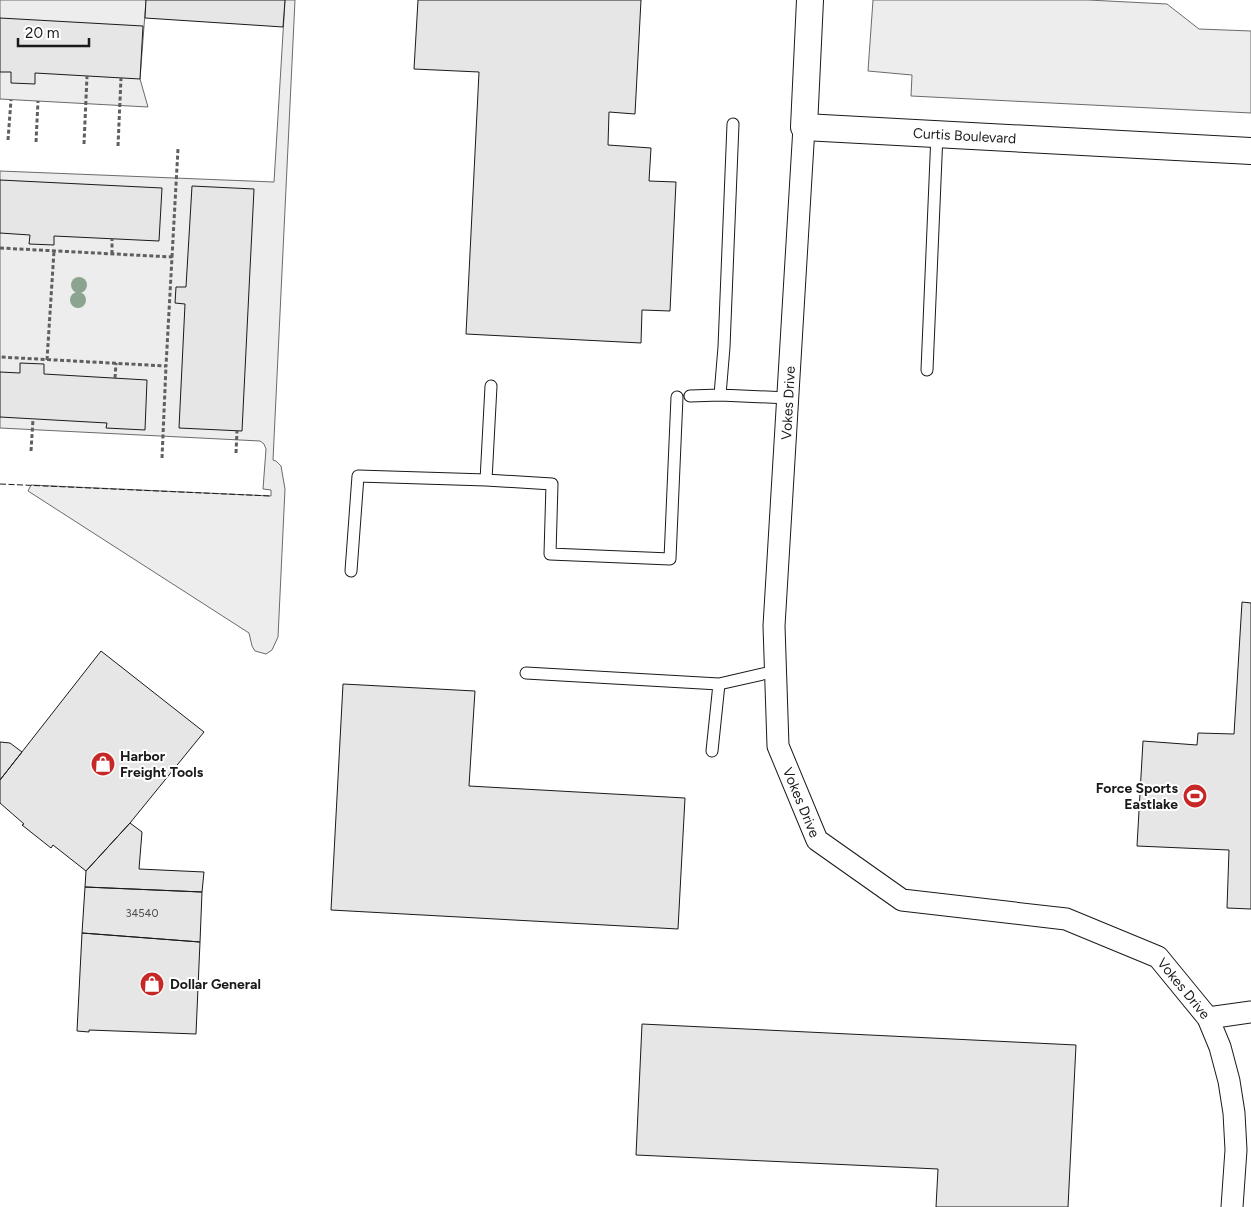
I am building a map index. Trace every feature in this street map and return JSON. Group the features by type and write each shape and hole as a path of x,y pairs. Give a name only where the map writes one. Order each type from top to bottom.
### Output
{"street":[{"path":"804,127 810,0"},
{"name":"Curtis Boulevard","path":"804,127 1251,151"},
{"name":"Vokes Drive","path":"804,127 774,626 778,746 817,840 902,900 1066,919 1158,957 1208,1018 1220,1047 1230,1081 1234,1113 1236,1150 1232,1207"},
{"path":"1208,1018 1251,1012"}],"lane":[{"path":"720,395 724,347 733,124"},
{"path":"927,370 937,134"},
{"path":"486,480 491,386"},
{"path":"690,396 720,395 788,398"},
{"path":"350,571 358,476 552,484 550,554 670,559 676,397"},
{"path":"526,673 719,684 776,671"},
{"path":"712,751 719,684"}],"path":[{"path":"84,144 87,76"},
{"path":"118,146 121,78"},
{"path":"8,140 11,100"},
{"path":"36,142 38,101"},
{"path":"162,458 178,149"},
{"path":"112,239 112,254"},
{"path":"0,248 172,257"},
{"path":"47,360 54,250"},
{"path":"0,357 166,366"},
{"path":"115,378 116,364"},
{"path":"31,452 33,419"},
{"path":"236,453 237,431"}],"shaded area":[{"path":"0,0 146,0 140,79 148,107 0,99"},
{"path":"285,0 295,0 273,460 281,466 285,489 278,637 272,650 266,654 255,651 249,633 28,491 31,485 271,496 271,490 263,489 266,449 260,441 0,428 0,171 274,182"},
{"path":"873,0 1088,0 1167,4 1199,29 1251,31 1251,113 911,96 912,75 868,71"}],"building":[{"path":"146,0 285,0 283,27 145,18"},
{"path":"418,0 641,0 635,114 609,112 608,145 651,148 649,181 676,182 670,311 642,310 641,343 466,334 479,72 414,69"},
{"path":"0,18 143,26 140,79 35,73 35,84 11,83 11,72 0,72"},
{"path":"0,180 162,188 159,241 54,236 54,245 29,244 30,235 0,233"},
{"path":"192,186 254,189 242,431 179,428 185,304 175,303 176,287 186,287"},
{"path":"20,363 44,364 44,374 147,380 145,430 106,428 107,423 0,417 0,372 20,373"},
{"name":"Force Sports Eastlake","path":"1242,602 1251,603 1251,909 1227,908 1229,850 1137,846 1143,741 1197,745 1198,733 1234,734"},
{"path":"101,651 204,732 130,823 86,871 53,845 51,848 22,825 24,824 0,803 0,780"},
{"path":"343,684 475,691 469,786 685,798 678,929 331,910"},
{"path":"0,742 10,743 22,752 0,780"},
{"path":"130,823 142,832 139,869 204,872 202,892 85,887 86,871"},
{"path":"85,887 202,892 200,942 82,933"},
{"path":"82,933 200,942 196,1034 77,1031"},
{"path":"642,1024 1076,1045 1068,1207 936,1207 938,1169 636,1155"}],"fence":[{"path":"0,484 271,496"}],"place":[{"name":"Harbor Freight Tools","path":"103,764"},
{"name":"Force Sports Eastlake","path":"1195,796"},
{"name":"Dollar General","path":"152,984"}]}
